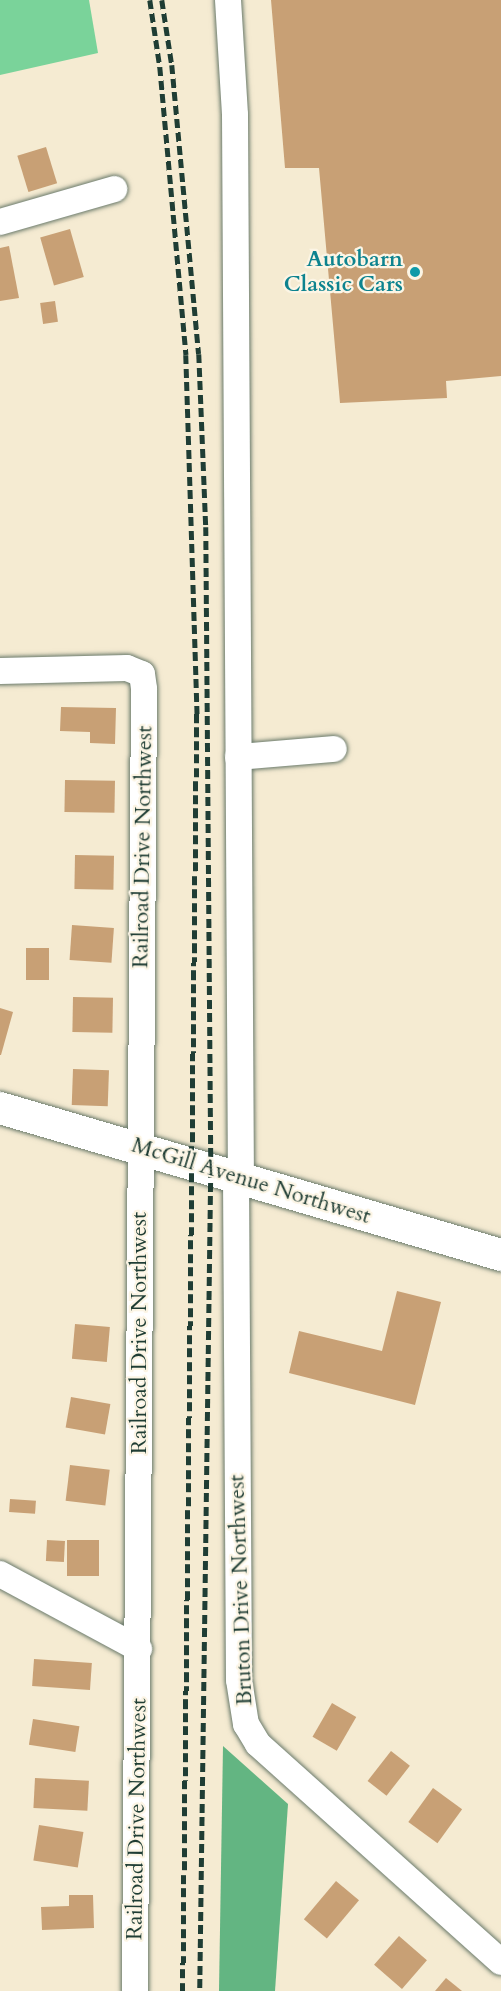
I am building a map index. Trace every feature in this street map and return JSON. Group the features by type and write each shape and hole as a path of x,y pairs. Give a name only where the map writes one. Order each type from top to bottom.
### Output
{"street":[{"name":"Bruton Drive Northwest","path":"228,0 235,115 239,1680 246,1724 258,1744 501,1962"},
{"path":"0,222 114,189"},
{"name":"Railroad Drive Northwest","path":"0,671 127,668 142,674 139,1649 135,1991"},
{"path":"238,757 334,749"},
{"name":"McGill Avenue Northwest","path":"0,1108 501,1254"},
{"path":"0,1574 139,1649"}],"green space":[{"path":"0,0 89,0 98,53 0,75"},
{"path":"223,1746 288,1804 275,1991 219,1991"}],"building":[{"name":"Autobarn Classic Cars","path":"271,0 501,0 501,376 446,381 447,398 340,403 319,168 285,168"},
{"path":"46,147 57,183 28,192 17,156"},
{"path":"70,229 84,277 54,286 40,238"},
{"path":"9,246 19,298 0,301 0,248"},
{"path":"55,301 58,322 43,324 40,303"},
{"path":"61,707 116,708 115,744 90,743 90,732 60,731"},
{"path":"65,780 115,781 114,813 64,812"},
{"path":"75,855 114,856 113,890 74,889"},
{"path":"72,925 114,928 111,963 70,960"},
{"path":"26,948 49,948 49,980 26,980"},
{"path":"73,997 113,998 112,1033 72,1032"},
{"path":"0,1008 13,1012 1,1055 0,1055"},
{"path":"73,1069 109,1070 108,1106 72,1105"},
{"path":"397,1291 441,1302 415,1405 289,1373 299,1331 382,1351"},
{"path":"75,1324 110,1327 107,1362 72,1359"},
{"path":"71,1397 110,1404 105,1434 66,1428"},
{"path":"70,1465 110,1470 105,1506 66,1501"},
{"path":"10,1499 36,1501 35,1514 9,1512"},
{"path":"47,1540 65,1541 64,1562 46,1561"},
{"path":"67,1540 99,1540 99,1576 67,1576"},
{"path":"34,1659 92,1663 90,1690 32,1686"},
{"path":"332,1703 356,1717 337,1751 312,1737"},
{"path":"33,1719 79,1726 75,1752 29,1745"},
{"path":"391,1751 410,1766 387,1796 368,1781"},
{"path":"35,1778 89,1781 87,1811 33,1808"},
{"path":"433,1788 462,1809 437,1843 408,1822"},
{"path":"39,1825 83,1832 78,1868 33,1861"},
{"path":"336,1881 359,1900 327,1939 304,1919"},
{"path":"69,1895 93,1895 94,1928 42,1930 41,1907 69,1906"},
{"path":"399,1936 427,1960 402,1989 374,1965"},
{"path":"446,1978 462,1991 435,1991"}],"railway":[{"path":"150,0 160,67 186,355 197,714 183,1991"},
{"path":"162,0 172,65 199,354 206,527 211,1169 200,1991"}],"place":[{"name":"Autobarn Classic Cars","path":"415,272"}]}
